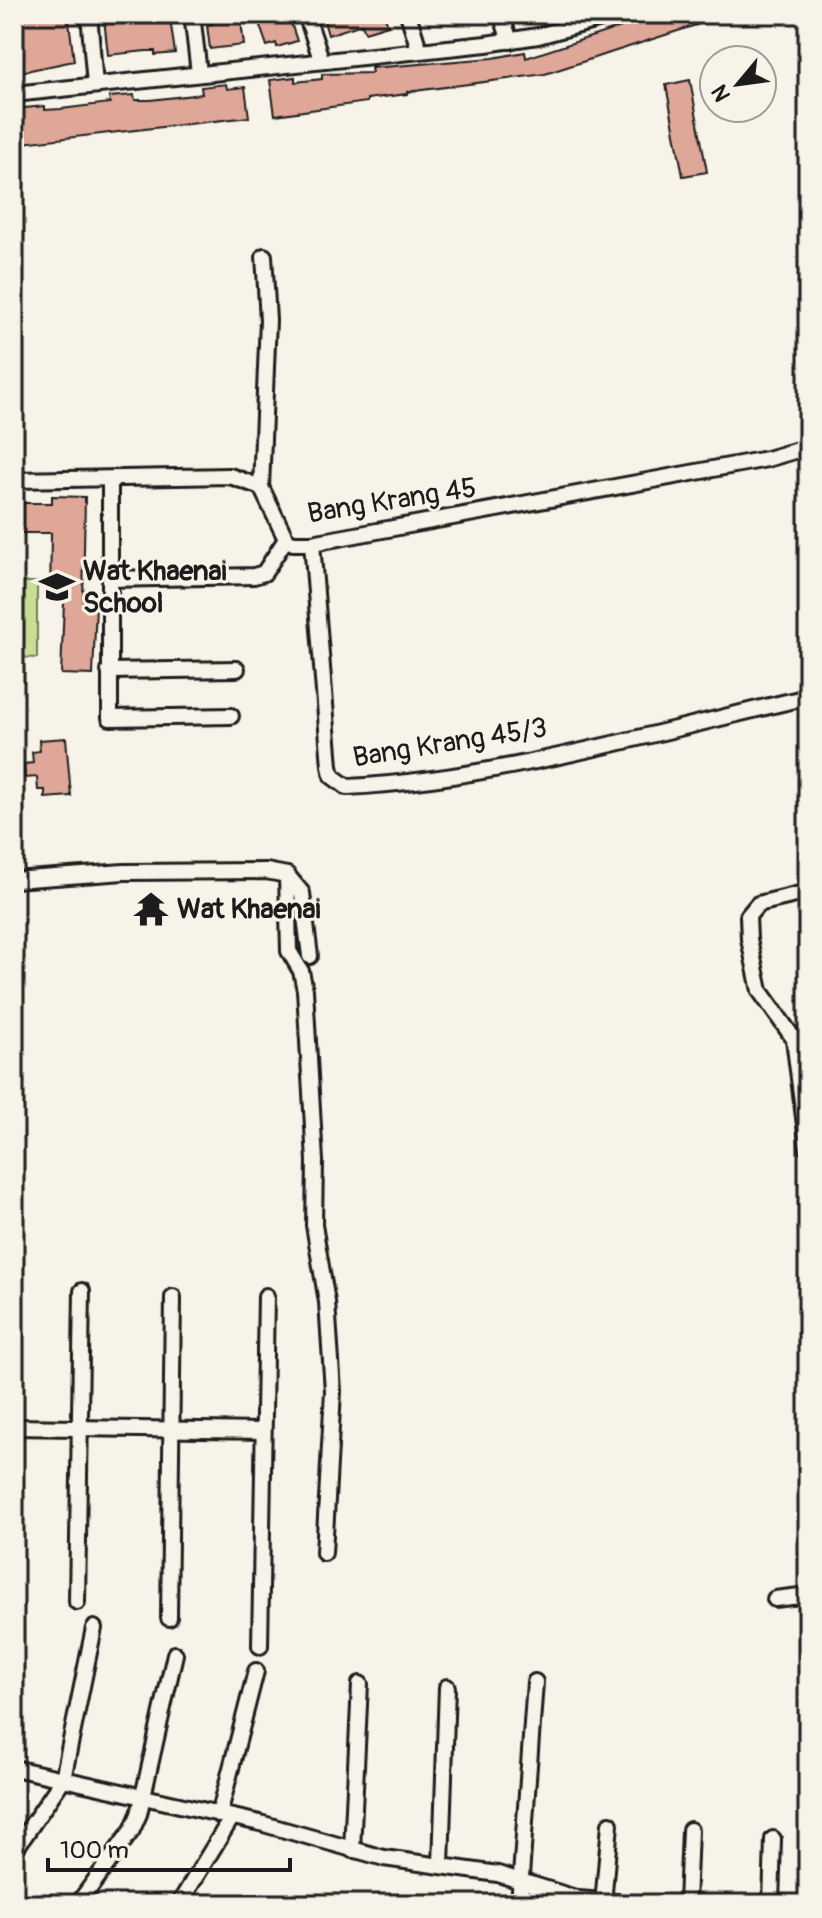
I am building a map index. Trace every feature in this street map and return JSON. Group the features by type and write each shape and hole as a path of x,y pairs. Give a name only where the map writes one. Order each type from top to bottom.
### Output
{"street":[{"path":"89,14 95,85"},
{"path":"192,14 199,73"},
{"path":"306,14 321,59"},
{"path":"408,14 419,49"},
{"path":"501,14 510,41"},
{"path":"14,94 510,41 620,14"},
{"path":"261,487 268,320 264,256"},
{"name":"Bang Krang 45","path":"261,487 286,539 293,543 312,543 767,459 808,447"},
{"path":"14,480 230,476 250,480 261,487"},
{"path":"110,480 110,718 231,716"},
{"path":"110,579 254,576 264,573 286,539"},
{"name":"Bang Krang 45/3","path":"312,543 330,766 332,776 347,787 453,774 534,759 808,697"},
{"path":"109,671 237,669"},
{"path":"14,880 124,872 266,871 287,875 300,887 310,956"},
{"path":"287,875 289,951 301,971 305,990 315,1161 314,1225 327,1302 333,1391 324,1553"},
{"path":"808,892 758,904 748,916 749,939 760,991 794,1039 808,1149"},
{"path":"77,1602 82,1291"},
{"path":"260,1646 266,1296"},
{"path":"169,1618 173,1297"},
{"path":"14,1427 263,1431"},
{"path":"775,1599 808,1595"},
{"path":"14,1851 63,1779 94,1628"},
{"path":"78,1904 132,1830 144,1796 175,1654"},
{"path":"179,1904 225,1816 256,1671"},
{"path":"519,1904 535,1682"},
{"path":"352,1850 360,1684"},
{"path":"441,1865 447,1687"},
{"path":"14,1768 144,1796 384,1858 498,1874 579,1899 637,1904"},
{"path":"604,1902 610,1824"},
{"path":"687,1904 690,1830"},
{"path":"771,1904 773,1839"}],"green space":[{"path":"14,582 37,582 37,658 14,657"}],"building":[{"path":"14,14 68,14 74,61 16,73"},
{"path":"211,14 240,14 244,45 210,49 207,25 212,24"},
{"path":"256,14 288,14 297,41 277,47 276,43 267,46"},
{"path":"322,14 384,14 388,25 365,32 362,24 328,35"},
{"path":"661,14 721,17 545,74 407,92 367,99 367,102 275,115 270,80 295,77 295,82 322,79 322,74 372,73 371,68 493,58 525,52 526,58"},
{"path":"134,16 135,22 170,18 175,53 155,55 155,51 146,51 108,55 104,19"},
{"path":"690,80 707,172 683,176 666,85"},
{"path":"226,84 227,89 245,87 249,117 14,144 14,109 45,106 45,110 61,109 110,103 109,97 134,95 135,100 150,100 202,94 201,87"},
{"path":"52,496 85,497 83,604 96,605 93,675 61,674 64,602 50,602 51,533 14,533 14,503 52,503"},
{"path":"66,738 71,796 45,798 45,790 38,790 37,777 25,778 24,764 33,763 32,752 40,751 39,740"}],"place":[{"name":"Wat Khaenai School","path":"57,587"},
{"name":"Wat Khaenai","path":"151,909"}]}
